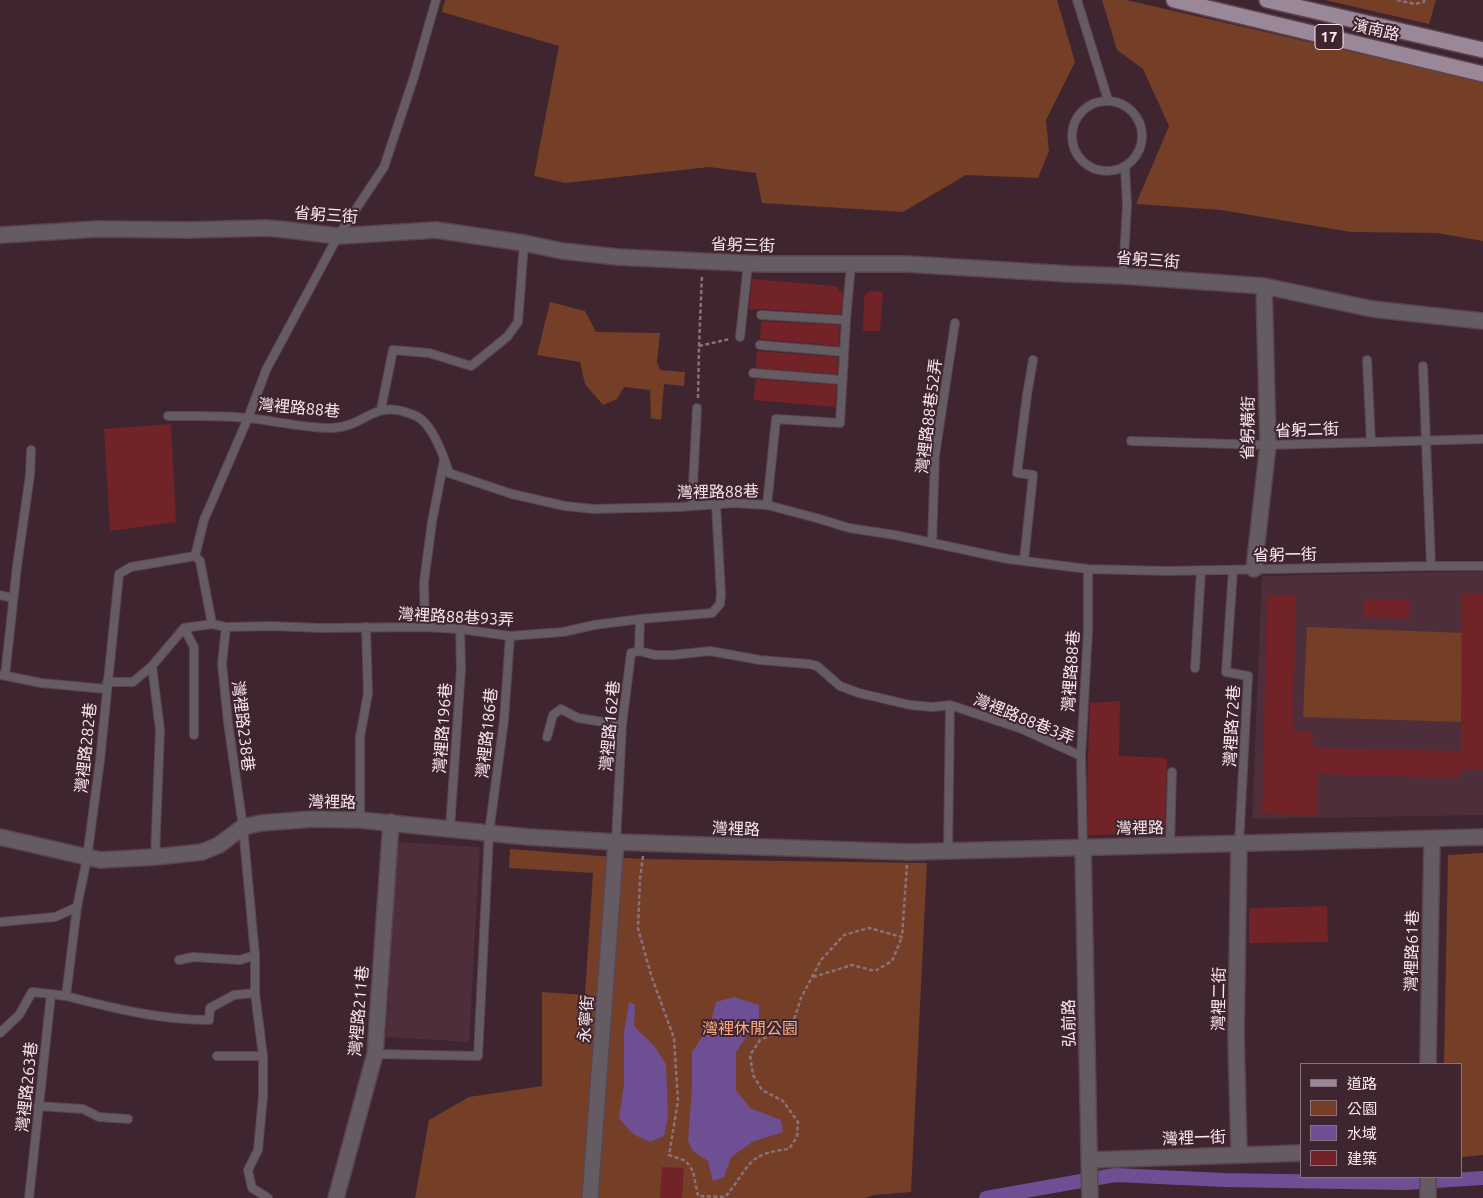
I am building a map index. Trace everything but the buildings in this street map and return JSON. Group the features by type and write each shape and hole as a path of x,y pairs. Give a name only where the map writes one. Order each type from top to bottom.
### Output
{"main road":[{"name":"濱南路","path":"1174,0 1483,74"},
{"name":"濱南路","path":"1267,0 1483,50"}],"street":[{"name":"省躬三街","path":"0,235 98,229 188,230 266,228 338,236 436,230 524,243 562,251 618,257 748,264 906,264 1264,286 1372,309 1483,321"},
{"name":"省躬橫街","path":"1254,569 1268,445 1264,286"},
{"name":"灣裡路","path":"0,837 100,860 202,852 225,841 243,827 261,823 304,819 391,822 489,833 616,842 909,852 1483,837"},
{"name":"灣裡路211巷","path":"336,1198 375,1054 391,822"},
{"name":"灣裡路61巷","path":"1428,1063 1432,839"},
{"name":"永寧街","path":"590,1198 616,842"},
{"name":"灣裡二街","path":"1239,844 1236,1035 1239,1154"},
{"name":"弘前路","path":"1083,847 1090,1198"},
{"name":"灣裡一街","path":"1089,1160 1300,1153"},
{"path":"1428,1178 1429,1195"}],"lane":[{"path":"195,556 204,520 248,418 266,370 338,236 384,167 414,77 436,0"},
{"path":"1077,0 1108,100"},
{"path":"1108,100 1127,106 1140,121 1143,140 1135,159 1125,167 1104,172 1089,167 1078,156 1072,142 1073,126 1080,113 1093,104 1108,100"},
{"path":"1123,276 1127,205 1125,167"},
{"path":"381,409 394,350 429,353 471,366 507,337 518,322 524,243"},
{"path":"740,338 748,264"},
{"path":"767,505 776,419 840,423 851,264"},
{"path":"761,315 846,320"},
{"name":"灣裡路88巷52弄","path":"932,543 935,455 955,323"},
{"path":"760,345 844,352"},
{"path":"1024,560 1033,474 1017,474 1026,395 1033,360"},
{"path":"1367,360 1371,442"},
{"path":"1423,366 1431,566"},
{"path":"754,373 842,380"},
{"name":"灣裡路88巷","path":"168,416 248,418 331,428 350,426 381,409 396,408 418,417 429,426 445,458 449,473 512,494 564,506 594,509 747,503 767,505 820,518 849,528 932,543 989,556 1088,569 1088,630 1080,756 1083,847"},
{"path":"692,505 697,408"},
{"name":"省躬二街","path":"1131,441 1268,445 1483,438"},
{"path":"3,675 30,475 31,450"},
{"path":"425,627 424,582 432,522 445,458"},
{"name":"灣裡路88巷93弄","path":"184,628 212,624 226,627 425,627 460,629 510,636 564,632 594,625 640,619 712,613 720,604 721,595 716,504"},
{"path":"195,556 200,561 212,624"},
{"path":"194,735 194,647 184,628 152,666 133,682 107,685 119,574 131,567 195,556"},
{"name":"省躬一街","path":"1088,569 1166,571 1483,566"},
{"path":"1194,668 1201,570"},
{"name":"灣裡路72巷","path":"1233,570 1226,672 1248,676 1239,844"},
{"path":"0,595 13,598"},
{"name":"灣裡路162巷","path":"616,842 622,725 631,653 639,651 640,619"},
{"name":"灣裡路238巷","path":"226,627 222,664 243,827 254,955 255,993 263,1056 263,1096 258,1150 248,1170 252,1188 268,1198"},
{"path":"360,820 360,737 368,692 366,627"},
{"name":"灣裡路196巷","path":"450,828 462,669 460,629"},
{"name":"灣裡路186巷","path":"375,1054 478,1056 489,833 504,720 510,636"},
{"name":"灣裡路88巷3弄","path":"639,651 655,655 673,655 710,651 760,660 809,664 817,666 840,686 860,693 910,705 950,705 1022,729 1080,756"},
{"path":"152,666 160,730 155,857"},
{"name":"灣裡路282巷","path":"3,675 41,683 107,685 87,858"},
{"path":"948,850 950,705"},
{"path":"547,737 553,715 561,709 578,718 622,725"},
{"path":"1170,845 1172,772"},
{"path":"66,996 76,907 87,858"},
{"path":"0,922 55,917 76,907"},
{"path":"179,960 193,957 240,960 254,955"},
{"path":"0,1033 19,1015 32,992 66,996 122,1009 184,1020 209,1020 210,1008 234,996 255,993"},
{"name":"灣裡路263巷","path":"29,1198 51,994"},
{"path":"217,1056 263,1056"},
{"path":"38,1106 83,1109 99,1117 128,1120"}],"path":[{"path":"1397,0 1415,4 1424,2 1424,0"},
{"path":"697,408 702,261"},
{"path":"699,346 740,338"},
{"path":"645,843 640,879 638,928 651,975 674,1038 678,1101 669,1155 686,1161 693,1171 698,1196 725,1197 744,1169 759,1154 773,1150 789,1149 797,1138 798,1122 783,1101 762,1090 754,1075 750,1055 760,1040 792,1026 801,998 821,960 844,935 869,928 902,936"},
{"path":"812,977 852,965 875,971 892,961 902,936 909,852"}],"shaded area":[{"path":"1483,571 1483,815 1252,819 1262,576"},
{"path":"397,842 480,847 469,1042 386,1037"}],"green space":[{"path":"445,0 1057,0 1075,62 1046,120 1049,151 1038,178 966,175 903,212 762,203 756,173 709,167 565,183 534,176 559,46 442,12"},
{"path":"1102,0 1126,0 1483,82 1483,241 1437,233 1351,232 1221,210 1136,204 1169,126 1143,69 1117,50"},
{"path":"1325,0 1436,0 1429,24"},
{"path":"550,302 585,311 596,332 660,333 657,362 660,370 685,372 684,386 664,384 661,420 651,418 650,390 624,387 617,399 603,405 585,384 580,362 537,355"},
{"path":"1307,627 1465,633 1461,722 1303,717"},
{"name":"灣裡休閒公園","path":"510,849 640,859 927,863 911,1192 874,1195 864,1198 415,1198 429,1120 469,1097 542,1086 542,992 585,995 593,873 509,868"},
{"path":"1483,853 1483,1155 1463,1157 1463,1063 1444,1063 1448,855"}],"water":[{"path":"734,997 759,1005 759,1018 736,1052 736,1090 750,1108 781,1120 783,1132 754,1141 731,1157 724,1177 713,1181 708,1161 693,1151 688,1141 692,1087 692,1052 710,1025 716,1002"},
{"path":"629,1002 635,1005 634,1026 654,1046 666,1064 668,1116 664,1136 650,1142 633,1134 619,1118 624,1084 624,1033"}],"waterway":[{"path":"986,1198 1115,1175 1224,1180 1404,1183 1483,1178"}]}
